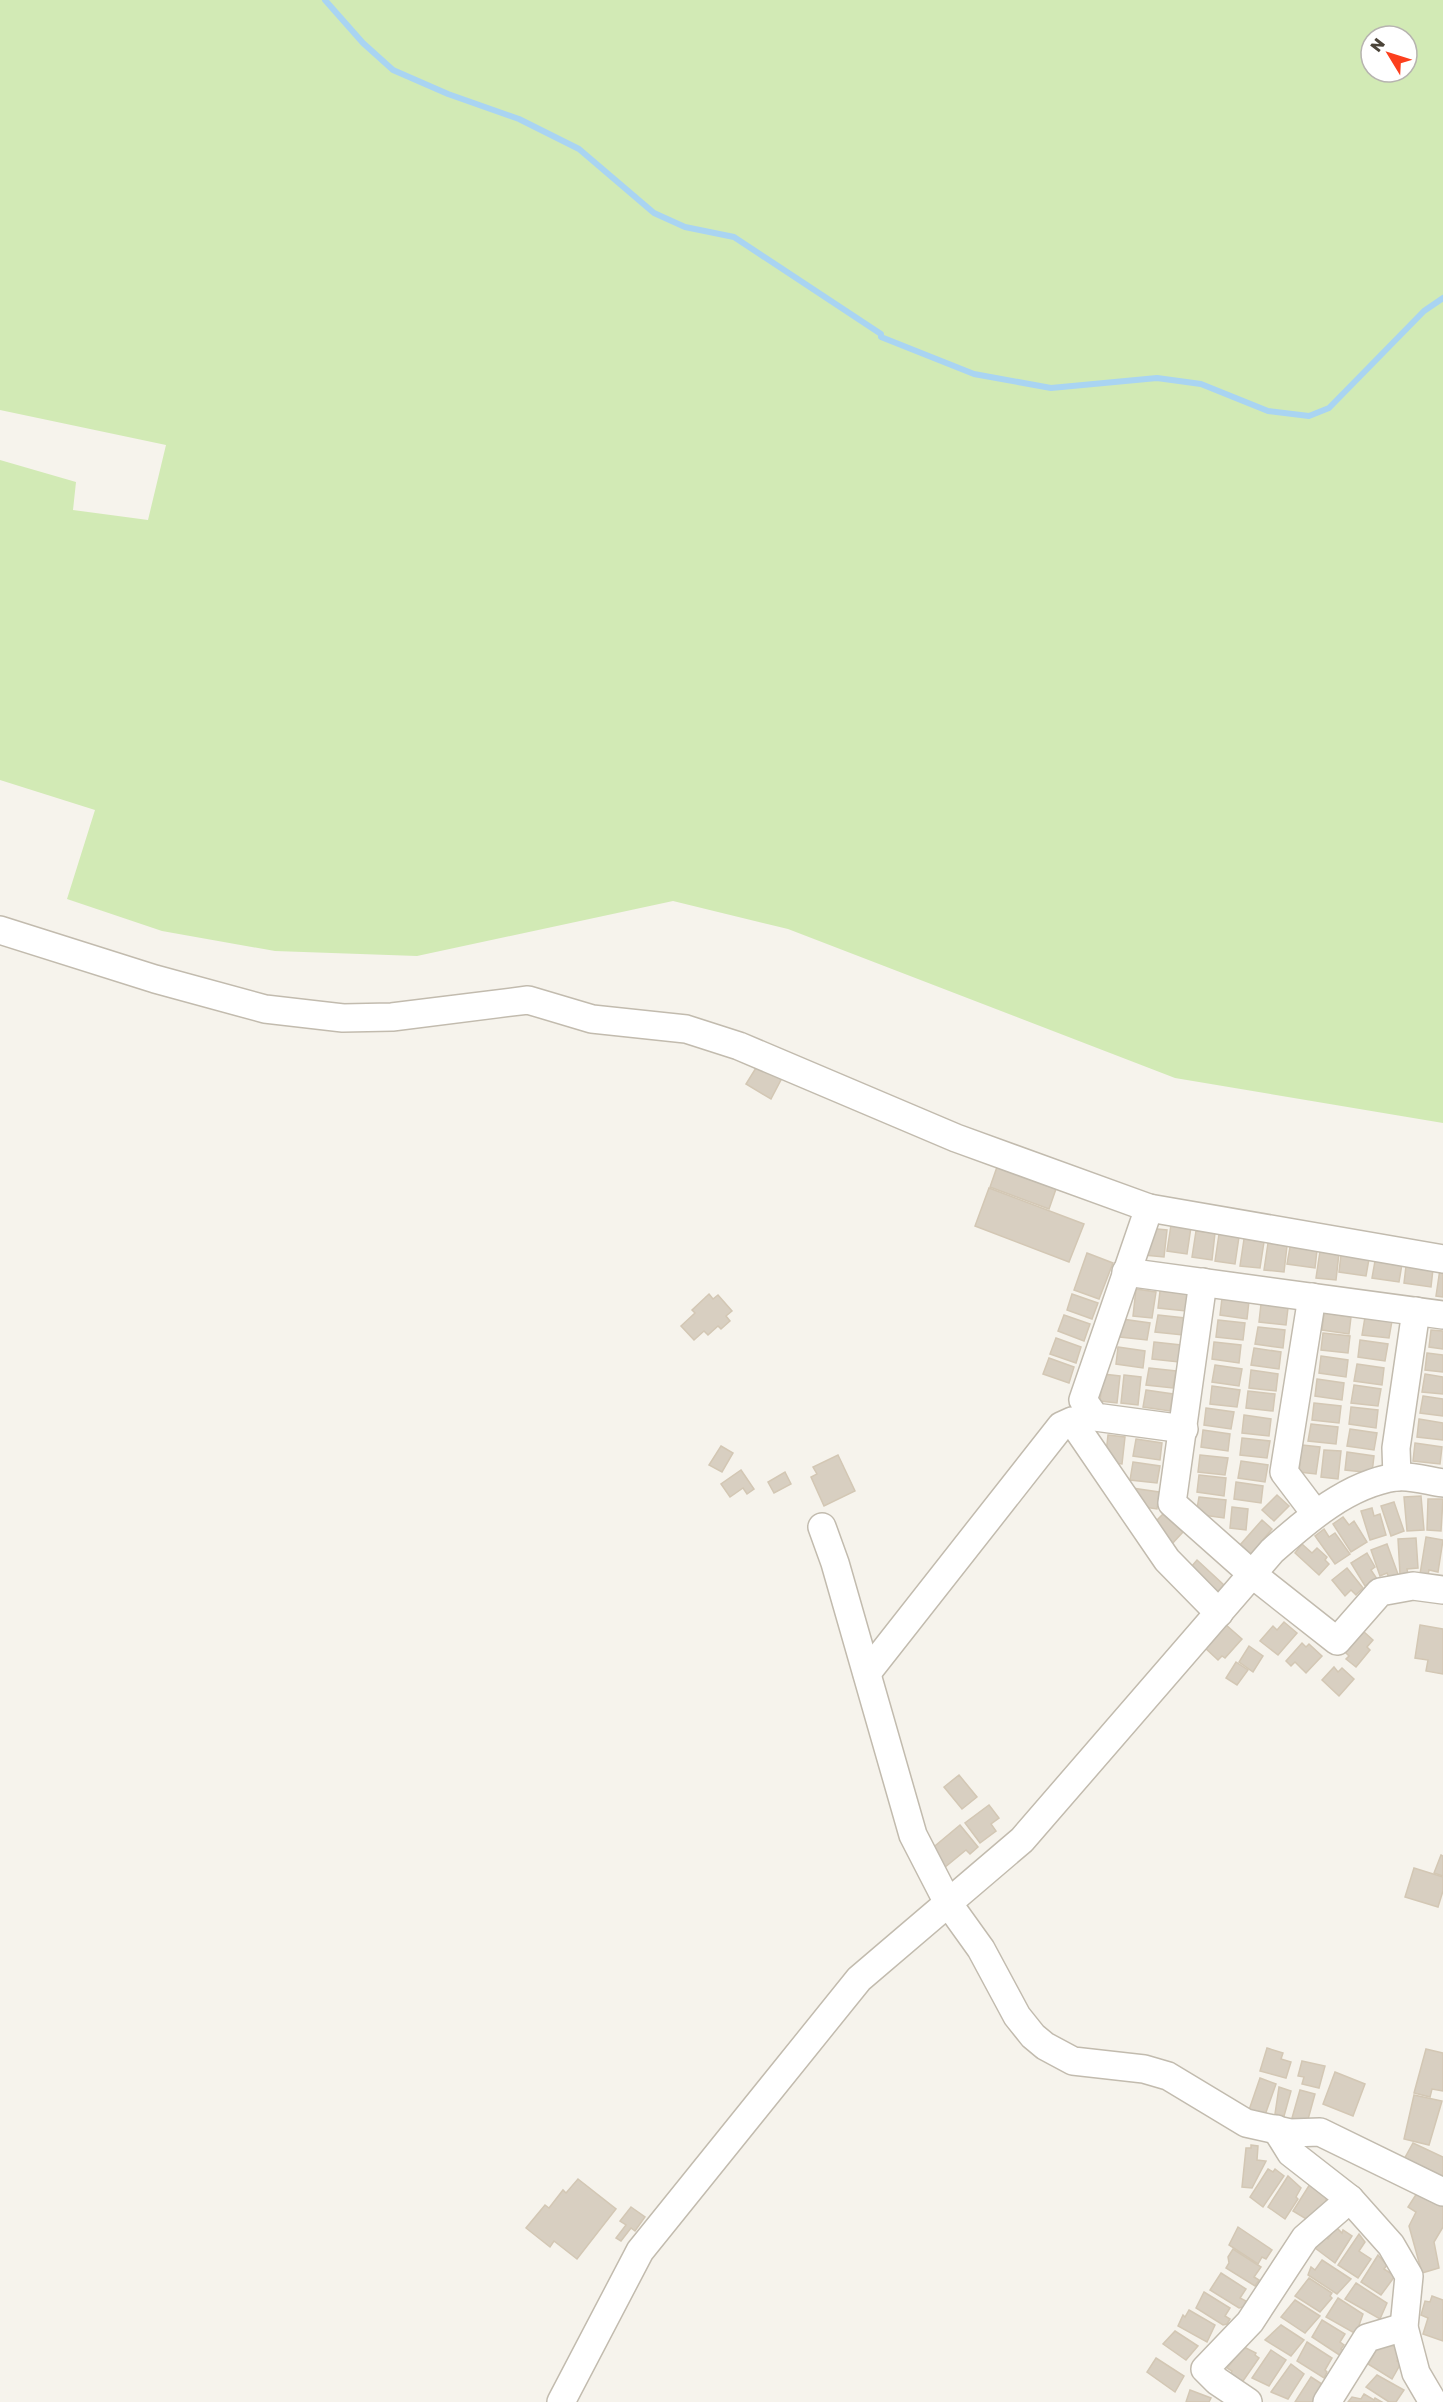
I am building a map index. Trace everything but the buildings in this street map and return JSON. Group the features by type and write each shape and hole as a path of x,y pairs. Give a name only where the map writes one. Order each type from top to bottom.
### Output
{"street":[{"path":"0,930 155,979 266,1009 343,1018 363,1018 421,1016 528,1000 592,1018 687,1029 739,1046 956,1138 1149,1208 1443,1259"},
{"path":"867,1673 1061,1426 1078,1410 1149,1208"},
{"path":"1126,1272 1443,1315"},
{"path":"1203,1282 1172,1503 1252,1574 1337,1641 1380,1592 1413,1586 1443,1590"},
{"path":"1312,1297 1284,1472 1315,1513"},
{"path":"1397,1477 1396,1448 1416,1311"},
{"path":"1078,1410 1095,1417 1184,1429"},
{"path":"1078,1410 1167,1560 1219,1613"},
{"path":"561,2402 640,2251 859,1979 1022,1840 1272,1551 1315,1513 1350,1493 1397,1477 1443,1483"},
{"path":"822,1527 913,1835 948,1903 981,1949 1017,2016 1045,2046 1073,2061 1144,2069 1168,2076 1246,2123 1290,2133 1320,2132 1443,2192"},
{"path":"1276,2130 1291,2153 1350,2199 1391,2245 1409,2276 1404,2327 1416,2373 1433,2402"},
{"path":"1248,2402 1217,2381 1205,2369 1250,2322 1305,2238 1350,2199"},
{"path":"1328,2402 1367,2338 1404,2327"}],"green space":[{"path":"0,0 1443,0 1443,1123 1175,1078 788,929 673,901 417,956 275,951 162,931 67,899 95,810 0,780 0,460 76,482 73,510 148,520 166,445 0,410"}],"waterway":[{"path":"325,0 363,43 393,70 448,94 519,119 579,149 654,213 685,227 734,237 881,334 881,337 974,374 1051,388 1157,378 1201,384 1268,411 1309,416 1329,408 1424,311 1443,298"}]}
